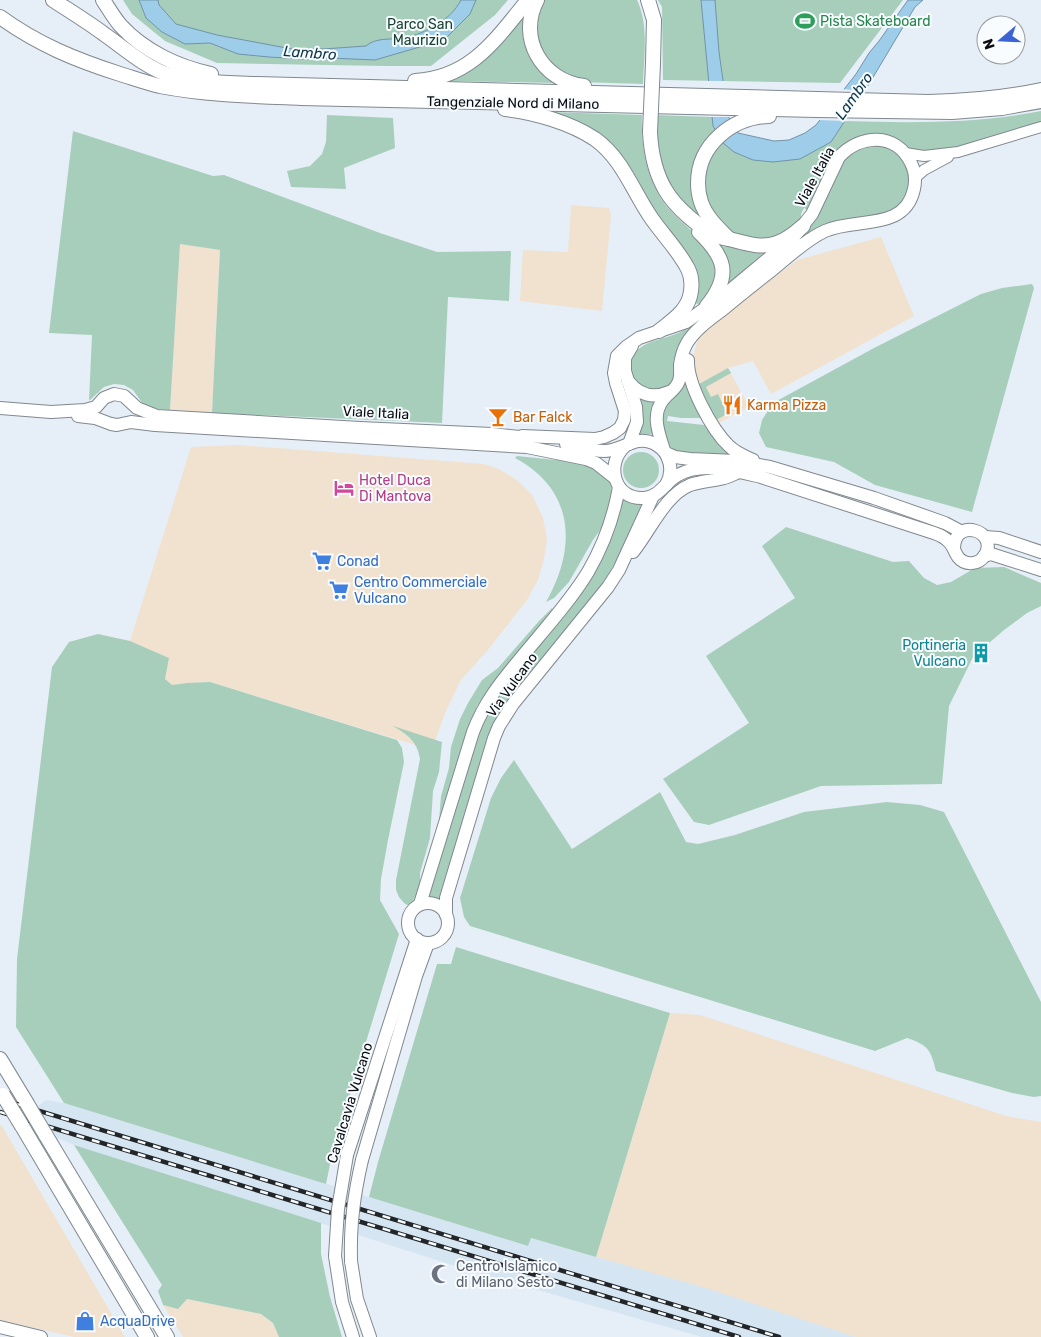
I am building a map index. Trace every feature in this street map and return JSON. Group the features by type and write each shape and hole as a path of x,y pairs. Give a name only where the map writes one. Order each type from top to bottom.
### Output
{"highway":[{"name":"Tangenziale Nord di Milano","path":"52,0 102,32 148,65 185,78 215,82 286,85 700,97"},
{"path":"103,0 121,26 154,52 172,61 208,73 253,77 286,85 321,79 416,81 432,80 448,75 474,60 486,49 528,0"},
{"path":"537,0 533,8 530,28 534,50 554,76 573,85 700,97 732,98 817,109 869,109 925,113 974,111 1041,101"},
{"path":"642,0 647,12 650,63"},
{"path":"648,0 654,20 650,63 647,132 648,158 663,195 679,215 712,244 718,254 722,270 722,280 708,306"},
{"name":"Tangenziale Nord di Milano","path":"0,17 21,32 64,55 97,67 159,86 228,94 301,98 480,102 700,97"},
{"path":"869,109 1006,96 1041,90"},
{"path":"480,102 493,108 548,117 594,139 616,160 650,216 684,261 689,271 691,292 689,302 680,315 659,332"},
{"path":"728,239 705,213 700,201 698,176 706,151 714,140 744,120 817,109"},
{"path":"647,132 653,158 667,192 674,202 694,220 718,237 747,244 766,246 787,239 803,226"},
{"path":"0,1059 167,1337"},
{"path":"2,1092 147,1337"}],"main road":[{"name":"Viale Italia","path":"634,341 686,322 728,292 793,238 812,214 839,157 846,150 865,140 875,140 897,145 905,153"},
{"path":"666,485 671,472 669,461 658,434 658,407 678,383 682,354 698,329 816,236 836,227 891,218 899,213 907,206 915,188 914,169 905,153"},
{"path":"617,482 613,471 615,461 618,453 627,445 637,422 636,407 624,370 626,358 634,341"},
{"path":"522,436 595,439 604,437 620,428 624,420 625,411 614,373 617,356 634,341"},
{"path":"688,343 688,374 711,423 729,446 740,455 770,468"},
{"path":"627,378 636,390 647,395 659,395 672,391"},
{"name":"Viale Italia","path":"51,412 92,409 101,403 104,398 114,394 124,396 137,408 147,413 164,416 522,436 596,450 613,450 639,441 646,441 655,444 675,457 736,461 770,468 874,498 940,521 962,532 974,530 985,538 999,538 1041,552"},
{"path":"123,423 130,415 131,410 128,400"},
{"path":"101,403 101,416 105,421"},
{"name":"Viale Italia","path":"0,408 95,418 117,425 131,422 527,447 586,459 596,463 624,491 636,497 646,498 653,496"},
{"path":"653,496 660,492 677,475 694,468 740,472 761,477 934,533 947,540 959,558 968,563 977,562 984,556 991,554 1041,570"},
{"path":"619,570 644,538 664,506 680,490 701,482 726,478 740,472"},
{"name":"Via Vulcano","path":"420,904 479,716 491,696 588,572 615,511 617,482"},
{"name":"Via Vulcano","path":"446,915 446,898 499,726 513,704 554,652 599,600 619,570 653,496"},
{"path":"954,549 956,540 962,532"},
{"path":"984,556 987,546 985,538"},
{"path":"420,904 435,904 446,915 448,924 444,934 438,940 422,941 410,931 408,920 412,912 420,904"},
{"name":"Cavalcavia Vulcano","path":"352,1337 341,1297 335,1256 340,1201 347,1155 422,941"},
{"name":"Cavalcavia Vulcano","path":"370,1337 357,1299 351,1261 350,1237 353,1202 362,1160 416,976 422,941"},
{"path":"0,1327 41,1337"}],"street":[{"path":"915,178 938,161 958,152 1041,127"},
{"path":"905,153 924,156 958,152"}],"shaded area":[{"path":"571,205 609,208 611,216 602,311 520,301 523,250 568,252"},
{"path":"881,237 914,316 771,394 753,361 728,368 699,384 693,357 699,335 797,260"},
{"path":"180,244 220,250 212,413 170,410"},
{"path":"728,368 750,406 717,424 699,384"},
{"name":"Centro Commerciale Vulcano","path":"238,445 484,464 499,469 517,480 532,495 543,518 547,539 538,580 527,600 487,651 461,680 445,713 432,750 210,682 172,686 165,679 169,658 130,641 191,447"},
{"path":"670,1013 700,1015 1006,1116 1041,1122 1041,1337 856,1337 596,1257"},
{"path":"46,1100 64,1103 528,1246 530,1238 706,1288 856,1337 702,1337 468,1270 74,1145 57,1138 38,1106"},
{"path":"0,1125 125,1337 74,1337 0,1320"},
{"path":"187,1299 261,1314 273,1323 279,1337 183,1337 163,1305 178,1309"}],"green space":[{"name":"Parco San Maurizio","path":"123,0 508,0 495,15 431,66 386,66 217,63 165,41 132,14"},
{"path":"540,0 637,0 641,10 644,30 643,84 579,82 558,74 537,44 536,8"},
{"path":"658,0 903,0 840,83 663,80 662,7"},
{"path":"526,9 542,72 554,83 449,81"},
{"path":"1041,111 1041,122 944,151 916,153 861,136 807,210 804,208 801,214 801,221 794,228 776,237 757,240 729,232 711,214 701,176 717,144 721,141 817,149 831,142 844,121 918,122 968,120"},
{"path":"549,112 642,115 645,157 655,187 666,206 704,243 717,267 713,287 699,305 694,302 696,286 649,207 640,185 626,165"},
{"path":"327,115 393,118 395,148 344,168 346,189 291,187 287,171 310,166 322,154 326,142"},
{"path":"655,115 712,117 713,126 716,131 701,149 705,221 679,202 659,166"},
{"path":"73,131 213,176 224,175 380,233 437,252 511,251 509,301 448,297 442,423 212,413 220,250 180,244 170,410 158,409 143,404 133,390 124,385 114,384 104,387 89,401 92,335 49,333"},
{"path":"865,144 895,148 909,165 911,192 892,214 841,223 700,322 673,385 653,392 636,382 631,374 630,364 637,351 647,344 676,334 697,322 791,243 843,158"},
{"path":"714,237 771,249 725,290"},
{"path":"1032,284 1034,288 972,512 875,485 834,462 766,447 759,433 762,420 773,403 874,348 981,294 1002,288"},
{"path":"728,368 731,373 706,387 711,397 718,394 727,414 716,420 699,384"},
{"path":"685,380 702,416 701,418 681,418 668,416 667,421 710,427 738,456 677,452 667,444 659,424 669,398"},
{"path":"635,393 660,398 656,438 651,434 636,435"},
{"path":"641,452 653,458 659,470 653,482 641,488 629,482 623,470 629,458"},
{"path":"517,456 556,460 568,459 590,464 608,478 611,484 612,500 603,526 569,582 554,598 546,602 556,582 563,561 566,541 565,522 559,503 550,486 535,471 515,458"},
{"path":"622,498 630,503 643,504 623,547 600,587 493,731 440,904 427,900 485,713 578,594"},
{"path":"786,527 893,562 909,561 924,578 937,585 951,582 975,568 1004,567 1041,583 1041,606 1027,613 1004,630 973,657 949,706 942,784 821,786 709,825 694,822 663,779 749,723 706,656 795,598 762,546"},
{"path":"552,608 553,610 477,706 440,822 441,796 449,768 451,747 460,719 468,703 482,680 498,668"},
{"path":"98,634 130,641 169,658 165,679 172,685 210,682 397,740 402,748 404,762 381,879 380,900 399,934 333,1150 326,1184 64,1103 16,1027 17,959 52,667 69,642"},
{"path":"393,726 442,742 439,772 433,791 430,838 420,873 420,889 411,904 407,905 399,897 396,890 396,880 420,759 417,748 411,739"},
{"path":"514,760 572,849 660,792 686,842 698,844 735,835 804,812 887,802 920,805 944,812 1041,1002 1041,1096 1034,1097 1012,1093 936,1071 928,1049 920,1043 907,1038 875,1051 470,926 464,917 460,898 491,798 501,778"},
{"path":"456,947 670,1013 596,1257 531,1238 528,1246 369,1197 437,964 451,964"},
{"path":"74,1145 321,1223 321,1254 330,1297 342,1337 279,1337 273,1323 261,1314 187,1299 178,1309 163,1305 158,1291 162,1285"}],"water":[{"name":"Lambro","path":"139,0 158,0 159,5 176,24 217,35 292,49 323,49 366,46 374,41 412,36 444,20 461,0 476,0 470,14 443,41 375,60 269,57 238,54 210,43 185,44 162,32 146,18"},
{"name":"Lambro","path":"701,0 715,0 719,52 728,116 738,133 774,141 789,140 805,133 816,125 856,74 908,0 923,0 915,7 869,84 831,142 800,159 773,162 753,160 734,152 723,143 713,126"}],"pier":[{"path":"705,81 726,81 731,117 709,117"},
{"path":"841,89 867,91 847,121 817,120"}],"railway":[{"path":"0,1099 779,1337"},
{"path":"0,1112 739,1337"}],"place":[{"name":"Pista Skateboard","path":"805,21"},
{"name":"Karma Pizza","path":"732,405"},
{"name":"Bar Falck","path":"498,417"},
{"name":"Hotel Duca Di Mantova","path":"344,488"},
{"name":"Conad","path":"322,561"},
{"name":"Centro Commerciale Vulcano","path":"339,590"},
{"name":"Portineria Vulcano","path":"981,653"},
{"name":"Centro Islamico di Milano Sesto","path":"441,1274"},
{"name":"AcquaDrive","path":"85,1321"}]}
